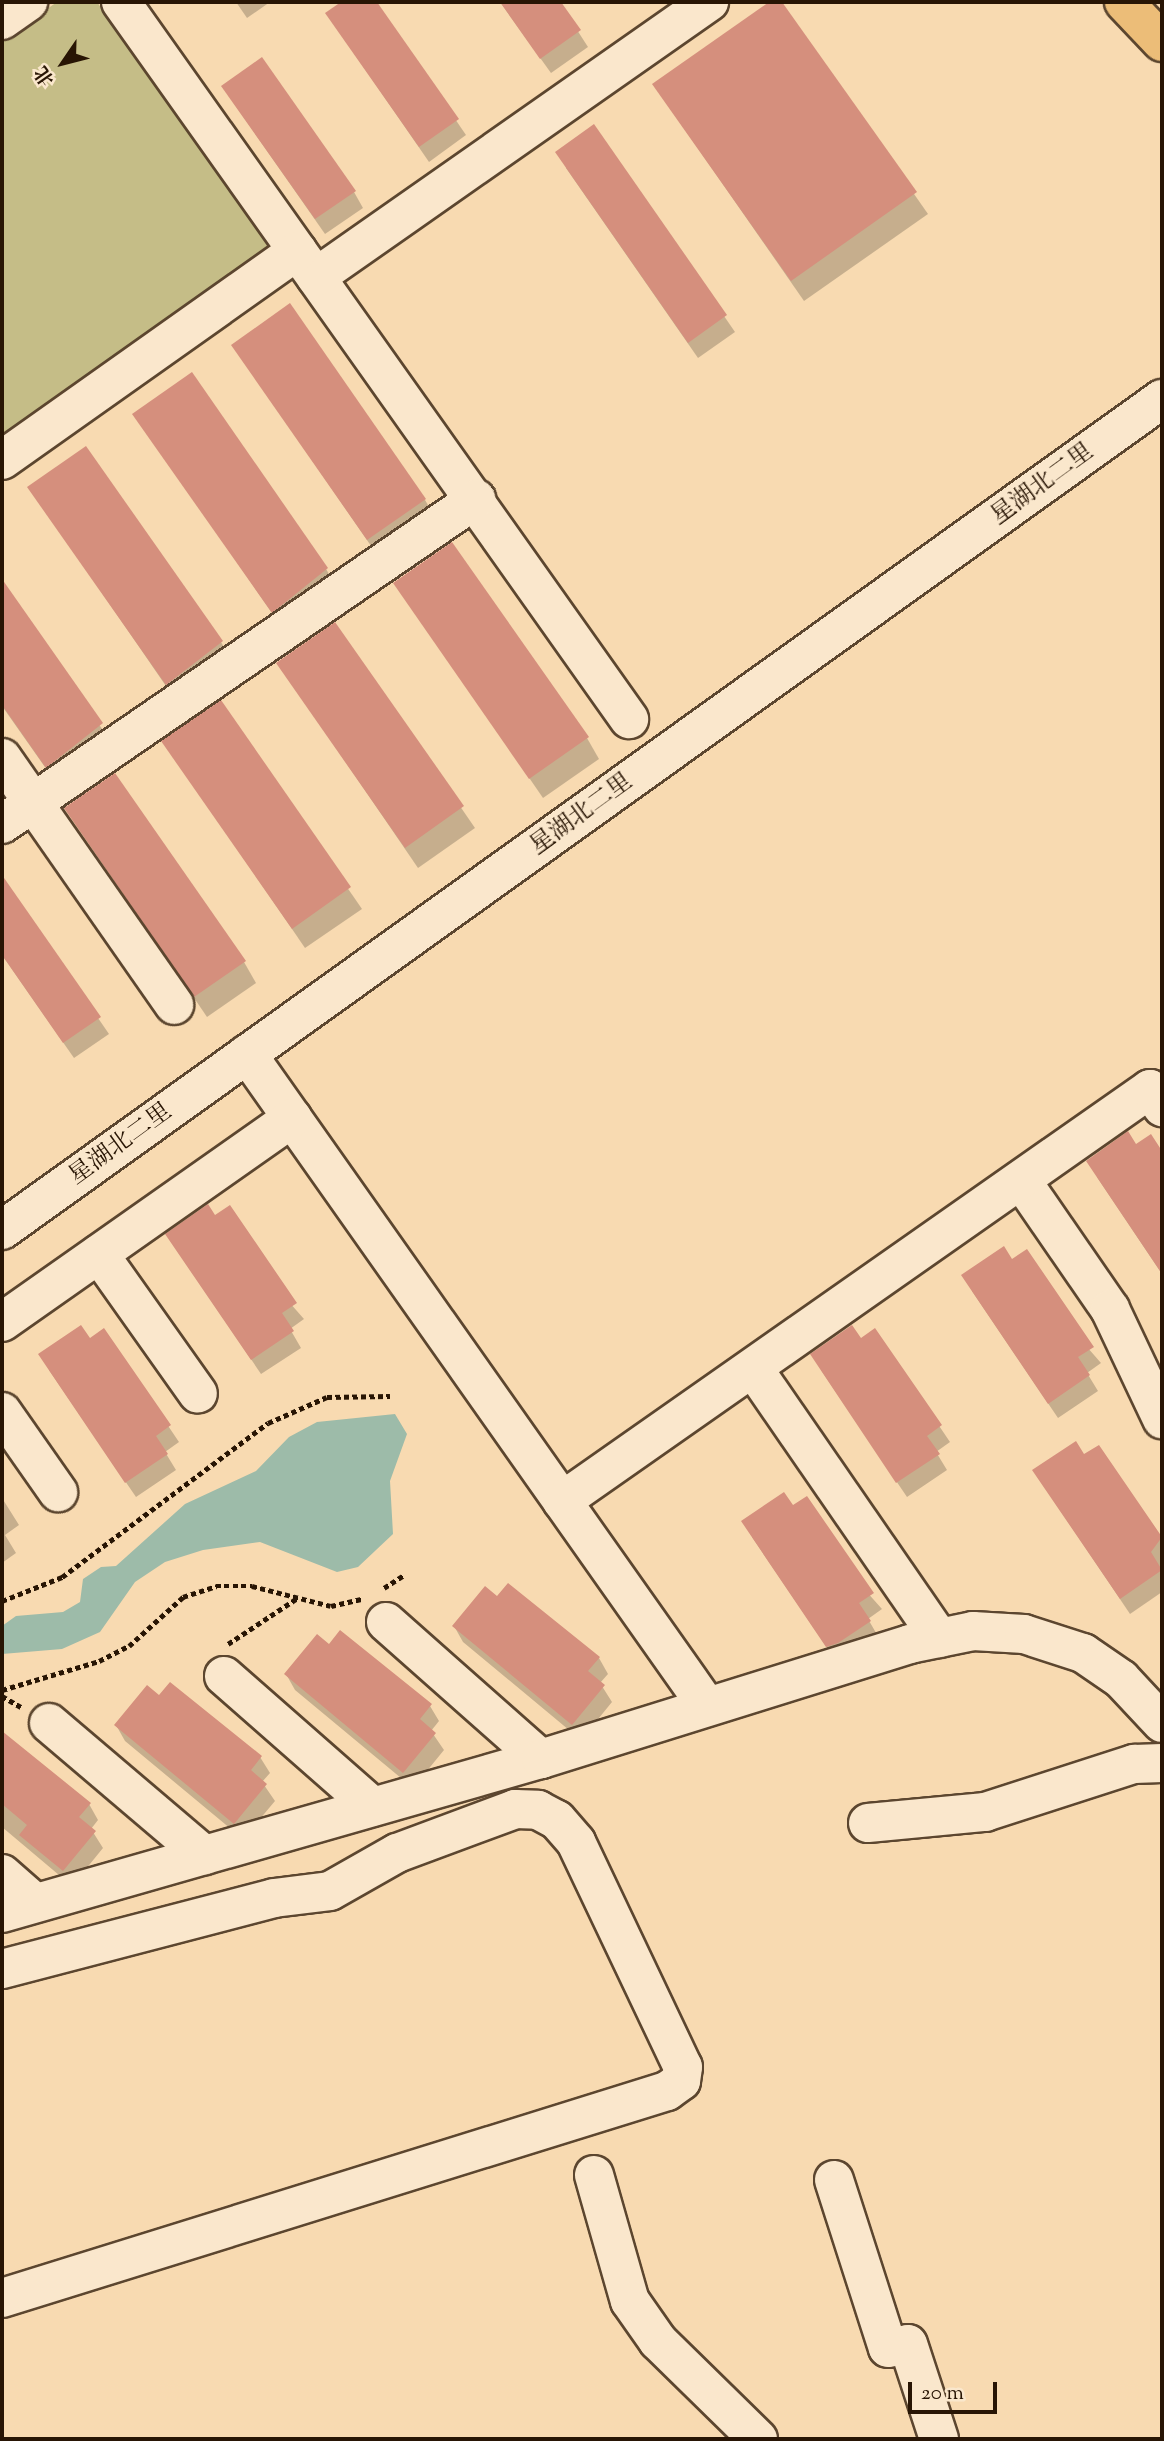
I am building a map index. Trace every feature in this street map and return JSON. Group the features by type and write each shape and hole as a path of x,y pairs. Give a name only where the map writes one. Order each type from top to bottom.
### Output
{"main road":[{"path":"1124,2 1162,42"}],"street":[{"path":"2,20 28,2"},
{"path":"121,2 476,499 629,719"},
{"path":"2,460 709,2"},
{"name":"星湖北二里","path":"2,1230 1162,399"},
{"path":"2,824 476,499"},
{"path":"2,758 174,1005"},
{"path":"247,1054 706,1705"},
{"path":"562,1501 1150,1089 1162,1107"},
{"path":"2,1322 292,1118"},
{"path":"1021,1180 1110,1309 1162,1419"},
{"path":"99,1254 198,1394"},
{"path":"753,1368 939,1638"},
{"path":"2,1412 58,1492"},
{"path":"386,1622 541,1759"},
{"path":"2,1874 18,1908 541,1759 706,1705 939,1638 973,1631 1024,1634 1083,1653 1121,1679 1162,1723"},
{"path":"224,1676 373,1807"},
{"path":"49,1723 204,1855"},
{"path":"868,1823 985,1812 1134,1764 1162,1763"},
{"path":"2,1969 274,1898 330,1891 397,1853 515,1809 538,1810 558,1820 576,1842 684,2067 681,2081 667,2091 2,2298"},
{"path":"594,2175 630,2301 658,2341 758,2439"},
{"path":"834,2180 888,2348 908,2344 939,2439"}],"path":[{"path":"2,1601 62,1577 268,1423 327,1397 390,1396"},
{"path":"2,1690 119,1651 183,1597 216,1586 252,1586 296,1599 331,1605 371,1594 404,1575"},
{"path":"224,1676 219,1658 229,1642 296,1599"}],"shaded area":[{"path":"57,2 97,2 272,250 2,440 2,41"},
{"path":"395,1414 407,1434 390,1481 393,1534 358,1567 337,1572 260,1542 203,1550 165,1562 135,1582 100,1632 62,1649 2,1654 2,1626 16,1616 63,1612 80,1602 83,1579 101,1567 116,1566 185,1504 256,1471 289,1437 317,1422"}],"building":[{"path":"341,2 377,2 459,119 419,147 325,13"},
{"path":"500,2 561,2 581,30 540,59"},
{"path":"769,2 782,2 917,192 791,281 652,84"},
{"path":"262,57 356,191 315,219 221,86"},
{"path":"594,124 727,315 688,343 555,152"},
{"path":"290,303 426,499 367,540 231,345"},
{"path":"192,372 328,568 272,613 132,414"},
{"path":"86,446 223,641 166,685 27,487"},
{"path":"452,542 589,737 529,779 393,583"},
{"path":"2,579 103,723 46,768 2,705"},
{"path":"335,622 464,806 405,848 276,663"},
{"path":"221,700 351,887 292,929 161,741"},
{"path":"115,773 246,961 194,997 64,808"},
{"path":"2,875 101,1017 63,1043 2,955"},
{"path":"1128,1131 1136,1144 1151,1134 1162,1151 1162,1274 1086,1161"},
{"path":"208,1204 215,1215 230,1205 297,1303 282,1313 294,1331 251,1360 165,1234"},
{"path":"1004,1246 1012,1259 1027,1249 1094,1347 1078,1357 1090,1375 1048,1404 961,1275"},
{"path":"81,1325 90,1338 104,1328 171,1425 156,1436 168,1454 125,1483 38,1354"},
{"path":"852,1325 861,1338 875,1328 942,1425 927,1436 940,1454 896,1483 810,1354"},
{"path":"1076,1441 1084,1454 1099,1445 1162,1537 1151,1552 1162,1570 1120,1599 1032,1470"},
{"path":"784,1492 793,1505 807,1496 874,1593 859,1603 871,1621 838,1643 826,1647 741,1521"},
{"path":"508,1583 600,1657 588,1671 605,1685 572,1725 452,1626 485,1586 497,1596"},
{"path":"340,1630 432,1704 420,1719 436,1733 403,1773 284,1674 317,1634 329,1644"},
{"path":"170,1682 262,1756 251,1770 267,1784 234,1824 114,1725 147,1685 159,1695"},
{"path":"2,1731 91,1803 79,1817 96,1831 63,1871 19,1835 27,1825 2,1804"}]}
